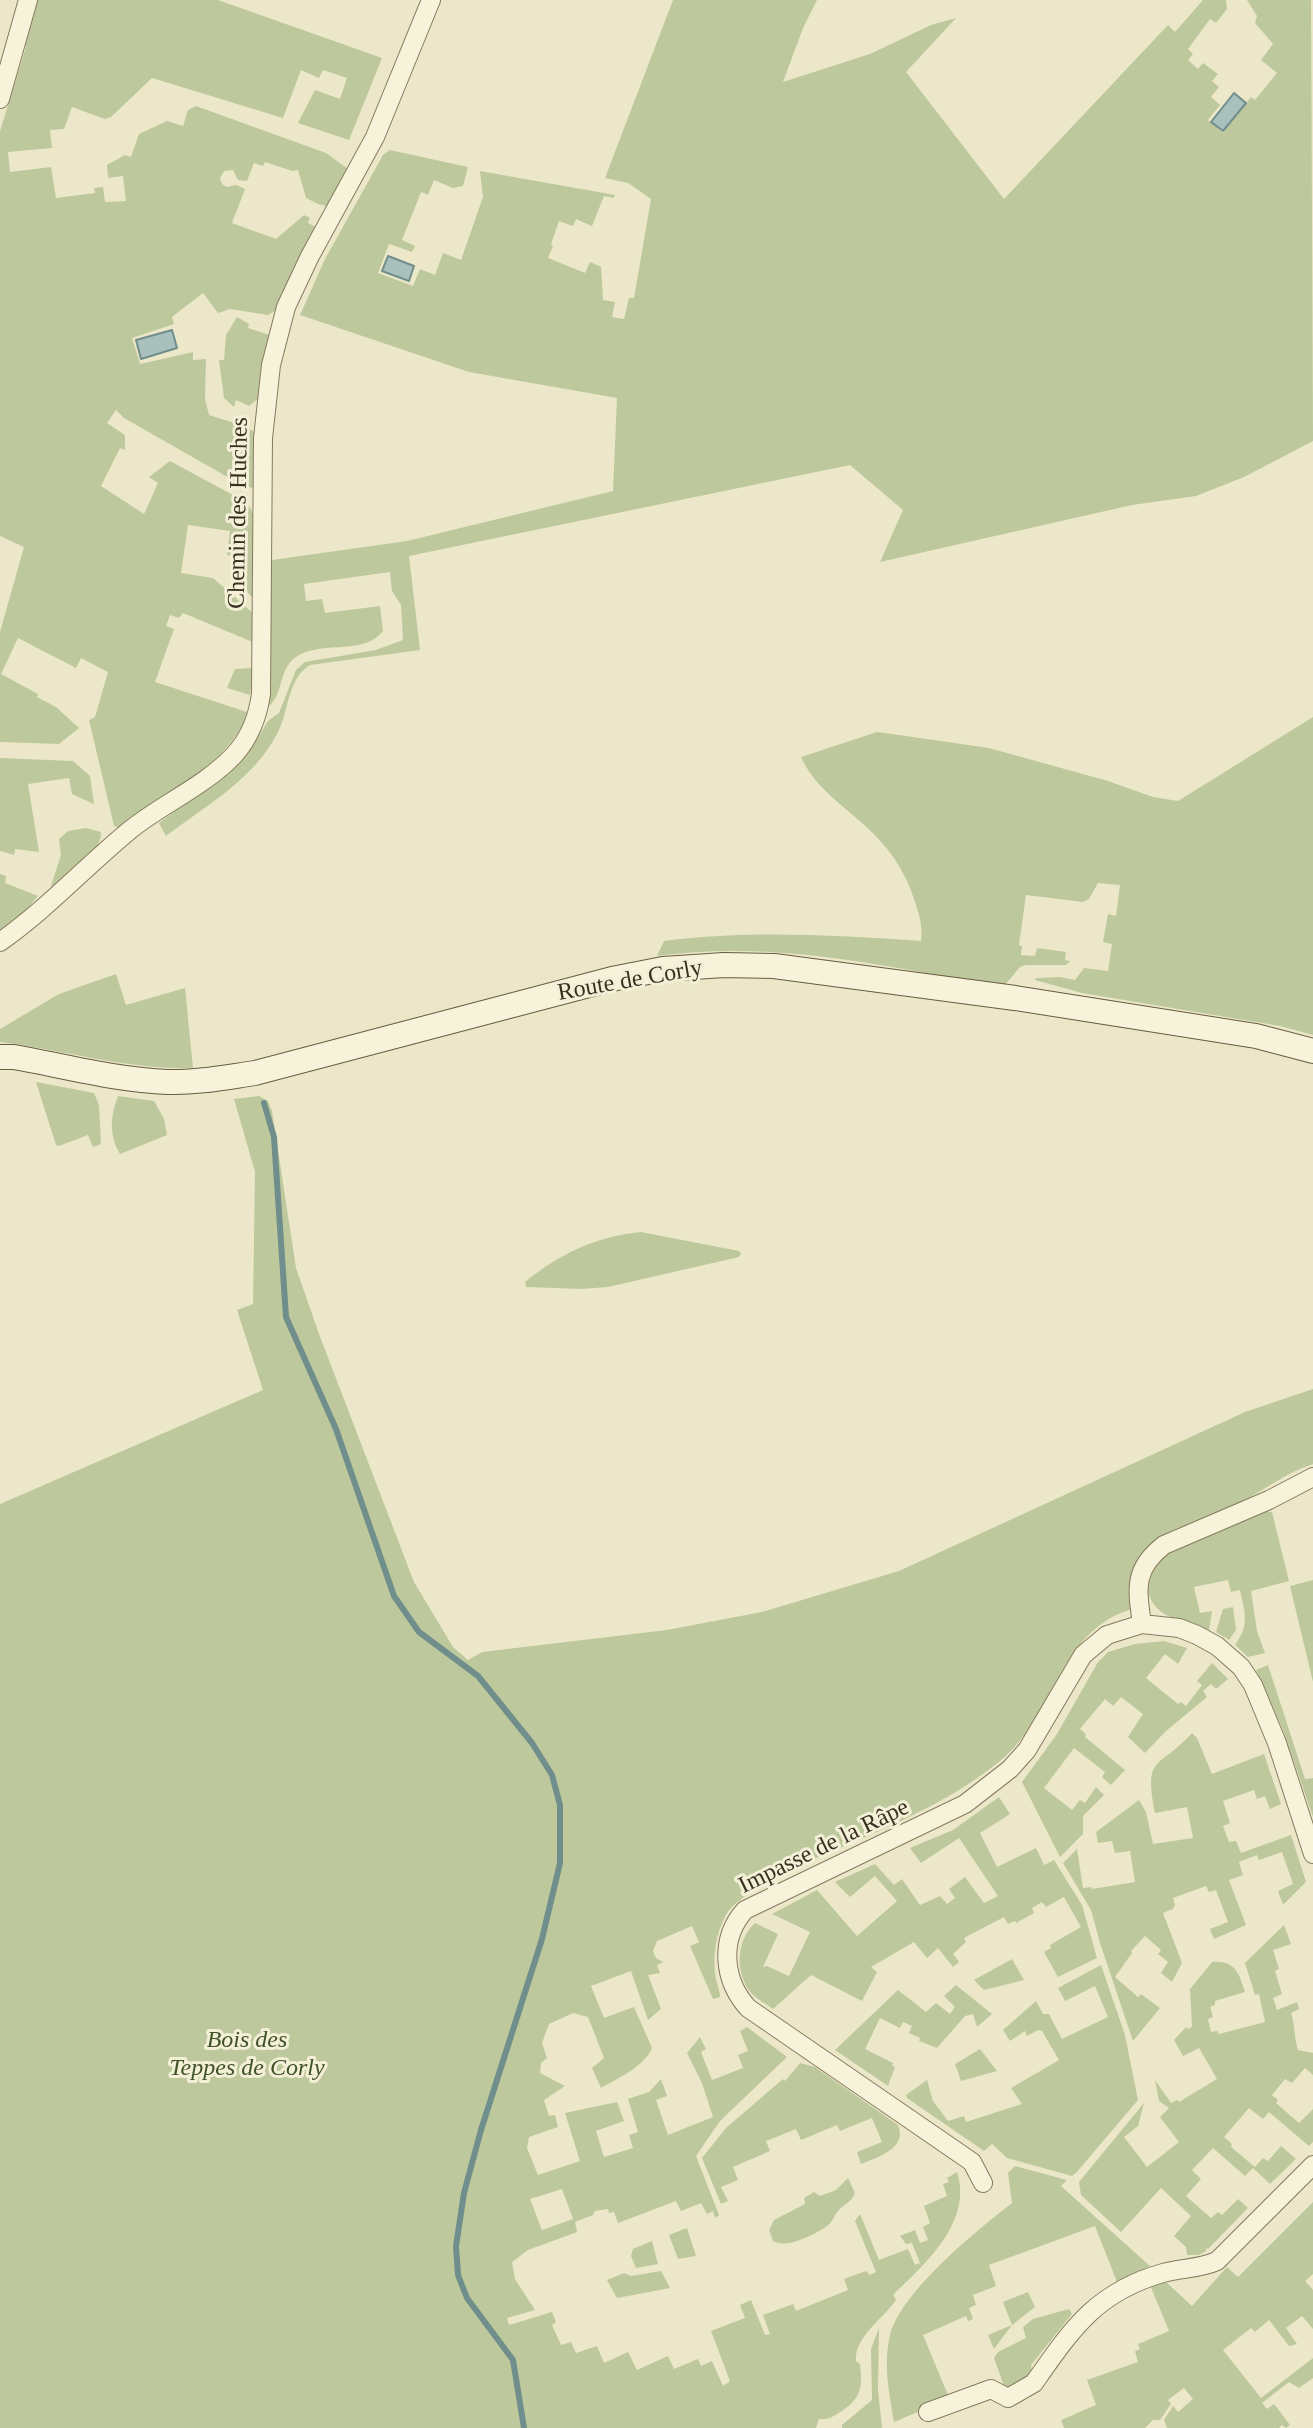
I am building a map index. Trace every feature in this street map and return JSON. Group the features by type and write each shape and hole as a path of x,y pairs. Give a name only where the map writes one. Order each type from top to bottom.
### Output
{"street":[{"path":"0,99 28,0"},
{"name":"Chemin des Huches","path":"0,942 35,917 133,828 234,755 256,717 261,671 263,438 276,338 296,282 375,137 431,0"},
{"name":"Route de Corly","path":"0,1057 26,1059 122,1078 195,1081 255,1073 612,979 663,969 724,965 788,967 983,994 1256,1036 1313,1051"},
{"path":"1142,1624 1138,1585 1143,1566 1154,1553 1164,1545 1269,1500 1313,1477"},
{"name":"Impasse de la Râpe","path":"983,2183 972,2162 748,2008 734,1989 730,1976 728,1939 737,1919 757,1903 955,1809 989,1787 1010,1769 1040,1731 1083,1655 1107,1635 1142,1624 1179,1628 1197,1635 1217,1646 1241,1667 1253,1685 1277,1743 1313,1854"},
{"path":"928,2412 991,2389 1008,2398 1023,2391 1034,2383 1083,2315 1124,2288 1160,2274 1217,2261 1313,2165"}],"green space":[{"path":"34,0 218,0 382,58 349,140 298,123 315,90 340,99 347,78 323,70 319,78 301,70 283,118 152,78 111,117 105,119 72,107 64,129 50,130 52,148 8,152 10,172 51,167 56,198 95,193 94,188 103,187 105,202 126,201 123,176 108,178 107,165 125,155 131,157 139,134 167,121 183,126 188,110 196,106 326,153 351,171 330,207 306,198 298,170 265,162 263,166 254,163 247,181 238,180 233,170 224,171 220,178 222,184 245,189 232,223 276,239 304,215 310,218 308,223 318,228 278,309 268,315 230,309 218,313 203,293 172,317 174,324 132,338 140,364 193,352 193,360 206,359 205,399 209,415 247,427 257,434 255,484 252,488 238,483 124,418 116,410 107,423 125,435 125,450 120,448 101,486 144,514 158,483 149,477 170,461 244,501 255,519 255,601 244,588 243,557 227,555 230,531 188,525 181,573 213,578 254,614 255,643 183,613 179,618 170,615 166,626 174,629 155,682 250,713 226,749 210,764 175,792 120,828 114,826 89,720 95,717 108,672 81,658 76,668 18,638 1,674 38,694 37,697 56,707 79,728 59,744 0,742 0,632 24,547 0,536 0,131 26,47 24,42"},
{"path":"673,0 817,0 783,82 870,54 931,25 956,18 906,72 1004,199 1168,25 1175,32 1203,0 1226,0 1227,9 1216,23 1210,19 1188,49 1193,54 1188,60 1198,69 1203,63 1218,74 1212,81 1219,87 1211,97 1220,105 1208,120 1223,133 1251,97 1255,100 1277,73 1261,60 1273,44 1255,23 1257,16 1247,0 1311,0 1313,441 1244,477 1196,496 1132,505 880,562 903,510 850,465 409,556 420,650 310,665 297,678 279,730 257,762 229,789 166,836 159,823 246,757 268,721 279,713 296,670 305,662 376,650 403,640 401,605 392,591 390,572 304,584 306,601 322,599 325,613 380,606 383,631 366,643 299,655 287,667 273,702 267,707 272,560 407,541 613,491 617,398 469,372 300,315 325,259 383,155 390,150 468,167 463,186 453,188 434,180 428,195 421,192 402,240 415,246 412,252 389,244 378,273 413,286 420,269 435,275 443,253 461,260 483,197 480,171 615,195 614,198 604,196 592,226 576,219 573,226 559,221 548,258 585,273 590,262 601,267 603,300 615,302 612,317 624,319 629,298 634,298 651,199 628,183 605,178"},
{"path":"237,317 249,324 248,328 270,335 259,398 249,406 236,400 234,407 224,398 219,360 224,360 226,335"},
{"path":"253,668 250,695 227,688 235,669"},
{"path":"1313,717 1313,1035 1280,1026 1082,993 1035,980 1060,977 1075,980 1084,968 1108,971 1112,944 1103,942 1108,914 1116,916 1120,885 1098,883 1089,899 1083,902 1026,895 1019,945 1022,946 1021,955 1035,956 1037,948 1066,952 1065,960 1070,961 1066,965 1025,965 1000,987 872,964 787,953 744,951 657,956 664,941 728,936 825,935 921,941 916,904 894,858 872,832 820,785 801,757 877,732 989,748 1108,781 1153,797 1178,801"},
{"path":"0,758 73,761 90,776 94,804 72,794 69,778 28,784 39,852 15,849 14,855 0,851"},
{"path":"86,828 101,832 96,848 75,870 51,886 61,855 59,839 68,831"},
{"path":"0,874 6,876 5,883 38,896 21,916 0,931"},
{"path":"116,974 126,1005 185,988 193,1068 120,1063 0,1042 0,1029 59,994"},
{"path":"36,1082 94,1093 99,1105 101,1144 93,1147 88,1135 56,1145"},
{"path":"118,1096 154,1101 164,1119 167,1135 120,1154 112,1126"},
{"name":"Bois des Teppes de Corly","path":"259,1096 268,1101 296,1268 319,1334 414,1582 453,1647 468,1660 482,1652 667,1630 762,1612 899,1571 1245,1412 1313,1389 1313,1464 1226,1510 1166,1534 1148,1546 1135,1567 1132,1609 1108,1620 1088,1636 1072,1655 1033,1722 1000,1761 933,1805 776,1878 736,1903 726,1915 716,1944 715,1974 720,1997 713,1999 690,1946 699,1942 692,1926 657,1941 653,1951 656,1958 663,1962 657,1965 660,1973 648,1975 661,2009 648,2020 631,1971 591,1986 604,2018 634,2007 652,2048 637,2066 601,2088 592,2068 604,2058 588,2017 573,2013 549,2024 542,2043 547,2058 541,2063 540,2073 565,2086 544,2100 549,2116 555,2115 558,2127 529,2137 527,2148 538,2175 580,2161 565,2113 617,2102 624,2121 596,2131 604,2157 633,2148 629,2135 638,2132 628,2099 649,2092 661,2079 667,2096 656,2100 668,2135 713,2117 702,2083 687,2053 700,2037 706,2049 701,2052 712,2080 743,2068 738,2055 748,2051 740,2031 747,2027 787,2057 720,2121 696,2156 719,2215 715,2218 713,2211 707,2214 701,2203 681,2211 676,2201 618,2223 614,2212 609,2213 608,2209 595,2211 593,2215 575,2222 577,2232 528,2250 512,2262 515,2279 535,2310 507,2318 509,2325 552,2312 556,2322 552,2325 561,2345 571,2342 576,2353 597,2346 604,2363 628,2352 637,2370 668,2356 674,2369 698,2359 701,2366 712,2361 723,2386 730,2381 711,2331 745,2318 740,2305 751,2300 765,2335 770,2334 763,2315 793,2304 796,2311 848,2290 844,2279 866,2271 870,2275 876,2272 855,2221 860,2214 879,2260 908,2249 915,2265 920,2263 912,2243 906,2244 900,2236 915,2230 920,2243 928,2240 923,2227 930,2223 924,2206 947,2196 943,2184 957,2172 960,2190 952,2225 932,2256 893,2295 896,2300 864,2336 857,2352 861,2379 857,2396 834,2416 819,2419 816,2428 0,2428 0,1504 263,1390 237,1310 253,1304 255,1172 234,1099","holes":["562,2189 573,2219 542,2230 530,2199"]},
{"path":"641,1232 739,1251 741,1254 739,1257 608,1287 526,1287 525,1282 538,1272 579,1248"},
{"path":"1264,1511 1272,1512 1289,1581 1251,1591 1257,1631 1265,1653 1248,1657 1235,1645 1243,1631 1245,1612 1240,1590 1231,1592 1228,1580 1194,1587 1200,1613 1212,1611 1209,1630 1158,1609 1152,1601 1145,1577 1166,1552"},
{"path":"1313,1580 1313,1682 1290,1586"},
{"path":"1233,1607 1236,1630 1229,1640 1216,1632 1223,1609"},
{"path":"1164,1641 1187,1648 1178,1664 1165,1654 1146,1678 1178,1704 1181,1702 1186,1706 1202,1685 1197,1681 1212,1663 1228,1679 1216,1689 1211,1684 1203,1691 1207,1697 1145,1753 1128,1737 1143,1714 1121,1697 1113,1706 1105,1699 1080,1729 1086,1734 1085,1737 1125,1770 1111,1785 1102,1777 1105,1772 1074,1748 1044,1788 1072,1810 1080,1800 1085,1803 1096,1787 1104,1795 1083,1816 1083,1834 1060,1857 1022,1782 1057,1734 1098,1662 1108,1652 1135,1644"},
{"path":"1268,1665 1305,1779 1313,1778 1313,1817 1283,1730 1256,1670"},
{"path":"1192,1733 1212,1774 1264,1754 1281,1804 1270,1809 1265,1796 1257,1799 1254,1790 1223,1801 1230,1823 1223,1826 1229,1842 1236,1841 1241,1853 1291,1835 1306,1882 1283,1905 1278,1891 1293,1884 1282,1852 1259,1860 1257,1855 1239,1862 1243,1875 1229,1880 1246,1925 1214,1939 1210,1929 1228,1922 1216,1890 1209,1892 1206,1886 1173,1898 1173,1909 1163,1913 1182,1963 1172,1982 1161,1973 1168,1962 1158,1954 1161,1950 1145,1936 1131,1951 1115,1977 1138,1997 1141,1994 1160,2008 1133,2041 1091,1910 1063,1863 1077,1849 1083,1888 1135,1882 1130,1851 1115,1853 1112,1841 1098,1843 1096,1832 1139,1800 1146,1812 1153,1844 1193,1838 1187,1807 1155,1813 1151,1781 1156,1765"},
{"path":"999,1797 1010,1814 980,1833 997,1867 1036,1848 1044,1865 1054,1860 1082,1905 1097,1958 1058,1977 1044,1952 1051,1948 1050,1945 1081,1927 1064,1897 1046,1907 1042,1902 1032,1908 1034,1913 1016,1923 1008,1924 1004,1917 964,1938 966,1942 953,1954 959,1962 953,1967 938,1948 927,1958 914,1942 871,1967 877,1972 862,2001 811,1975 773,2009 750,1992 741,1972 740,1954 744,1938 755,1923 778,1934 763,1967 789,1976 810,1932 772,1914 817,1890 857,1936 897,1901 875,1876 850,1897 835,1882 875,1864 894,1885 902,1879 920,1905 940,1896 947,1904 955,1898 949,1889 965,1877 984,1903 998,1896 959,1838 921,1863 910,1848 953,1830"},
{"path":"1284,1925 1291,1944 1273,1950 1282,1994 1273,1998 1277,2010 1297,2002 1299,2009 1291,2013 1298,2050 1313,2053 1313,2075 1305,2068 1292,2083 1285,2079 1272,2095 1278,2100 1276,2103 1299,2123 1313,2109 1313,2142 1309,2146 1269,2112 1263,2119 1249,2108 1224,2137 1232,2144 1231,2147 1255,2167 1263,2158 1268,2161 1281,2146 1296,2159 1270,2184 1253,2168 1245,2176 1213,2148 1192,2170 1201,2179 1186,2196 1211,2218 1218,2212 1222,2215 1238,2199 1248,2208 1206,2251 1199,2255 1187,2255 1186,2247 1174,2236 1191,2216 1161,2188 1121,2232 1081,2195 1079,2182 1144,2103 1138,2126 1124,2137 1147,2167 1179,2142 1160,2117 1169,2108 1159,2101 1155,2080 1171,2103 1179,2102 1217,2079 1199,2048 1183,2056 1174,2040 1186,2027 1189,2029 1192,2026 1190,1989 1212,1962 1226,1963 1235,1969 1245,1992 1215,2001 1215,2005 1210,2007 1213,2017 1208,2019 1211,2032 1217,2031 1219,2034 1265,2022 1259,1994 1255,1995 1245,1963"},
{"path":"1012,1959 1024,1980 984,1990 974,1980"},
{"path":"1101,1965 1125,2035 1138,2100 1072,2176 1007,2158 992,2144 984,2151 907,2098 906,2095 927,2080 933,2101 948,2121 964,2116 966,2122 1022,2104 1011,2088 1059,2060 1042,2031 1027,2036 1025,2031 1010,2041 1003,2030 1036,2001 1043,2014 1049,2014 1062,2039 1108,2017 1095,1986 1065,2001 1058,1988"},
{"path":"956,1985 992,2014 977,2027 973,2014 965,2016 937,2048 909,2033 912,2026 903,2022 900,2028 880,2018 865,2049 893,2063 895,2067 888,2086 835,2050 898,1990 926,2012 936,2003 950,2014 955,2007 944,1996"},
{"path":"980,2049 997,2071 961,2081 955,2064"},
{"path":"800,2063 815,2067 898,2125 899,2140 890,2150 861,2164 857,2152 882,2142 872,2118 840,2131 837,2125 801,2140 796,2129 766,2141 770,2151 733,2167 738,2180 721,2187 728,2201 721,2204 702,2158 726,2128 783,2079 785,2081"},
{"path":"1015,2166 1067,2180 1061,2186 1150,2266 1117,2282 1095,2226 989,2265 996,2286 973,2295 976,2305 969,2308 973,2319 968,2321 966,2316 923,2335 948,2395 894,2422 887,2357 890,2335 897,2318 924,2281 942,2263 1012,2203 1008,2173"},
{"path":"848,2178 855,2193 829,2225 793,2242 773,2241 769,2230 774,2220 805,2204 804,2198 814,2192 820,2196 836,2190"},
{"path":"1313,2202 1313,2274 1305,2281 1313,2290 1313,2329 1302,2316 1286,2328 1297,2344 1289,2346 1269,2320 1255,2332 1251,2328 1223,2350 1261,2398 1313,2358 1313,2378 1299,2388 1289,2382 1262,2403 1267,2409 1274,2404 1290,2425 1286,2428 1282,2425 1279,2428 1167,2428 1164,2420 1173,2406 1178,2412 1193,2399 1184,2388 1168,2400 1171,2404 1160,2420 1153,2420 1145,2428 1064,2428 1061,2420 1096,2405 1087,2380 1138,2362 1135,2351 1140,2349 1138,2344 1169,2331 1150,2285 1165,2281 1192,2306 1227,2267 1238,2277"},
{"path":"687,2228 696,2256 678,2259 669,2235"},
{"path":"652,2241 658,2264 636,2268 631,2256 633,2249"},
{"path":"661,2271 670,2288 617,2298 607,2280 624,2273 631,2276"},
{"path":"1028,2292 1035,2307 1012,2325 1003,2302"},
{"path":"1069,2309 1072,2314 1031,2365 1032,2372 1026,2381 1010,2389 1004,2386 994,2358 998,2352 1026,2338 1023,2327 1033,2319"},
{"path":"1012,2325 994,2349 988,2335"},
{"path":"879,2328 878,2390 882,2428 842,2428 872,2400 871,2349"}],"water":[{"path":"1234,93 1246,103 1223,131 1211,122"},
{"path":"388,256 414,266 409,281 382,271"},
{"path":"172,330 177,348 141,359 136,340"}],"waterway":[{"path":"264,1103 274,1137 286,1317 336,1429 394,1596 419,1632 478,1676 532,1743 552,1775 560,1805 560,1863 542,1939 481,2130 464,2193 456,2246 458,2275 467,2298 513,2360 524,2428"}]}
